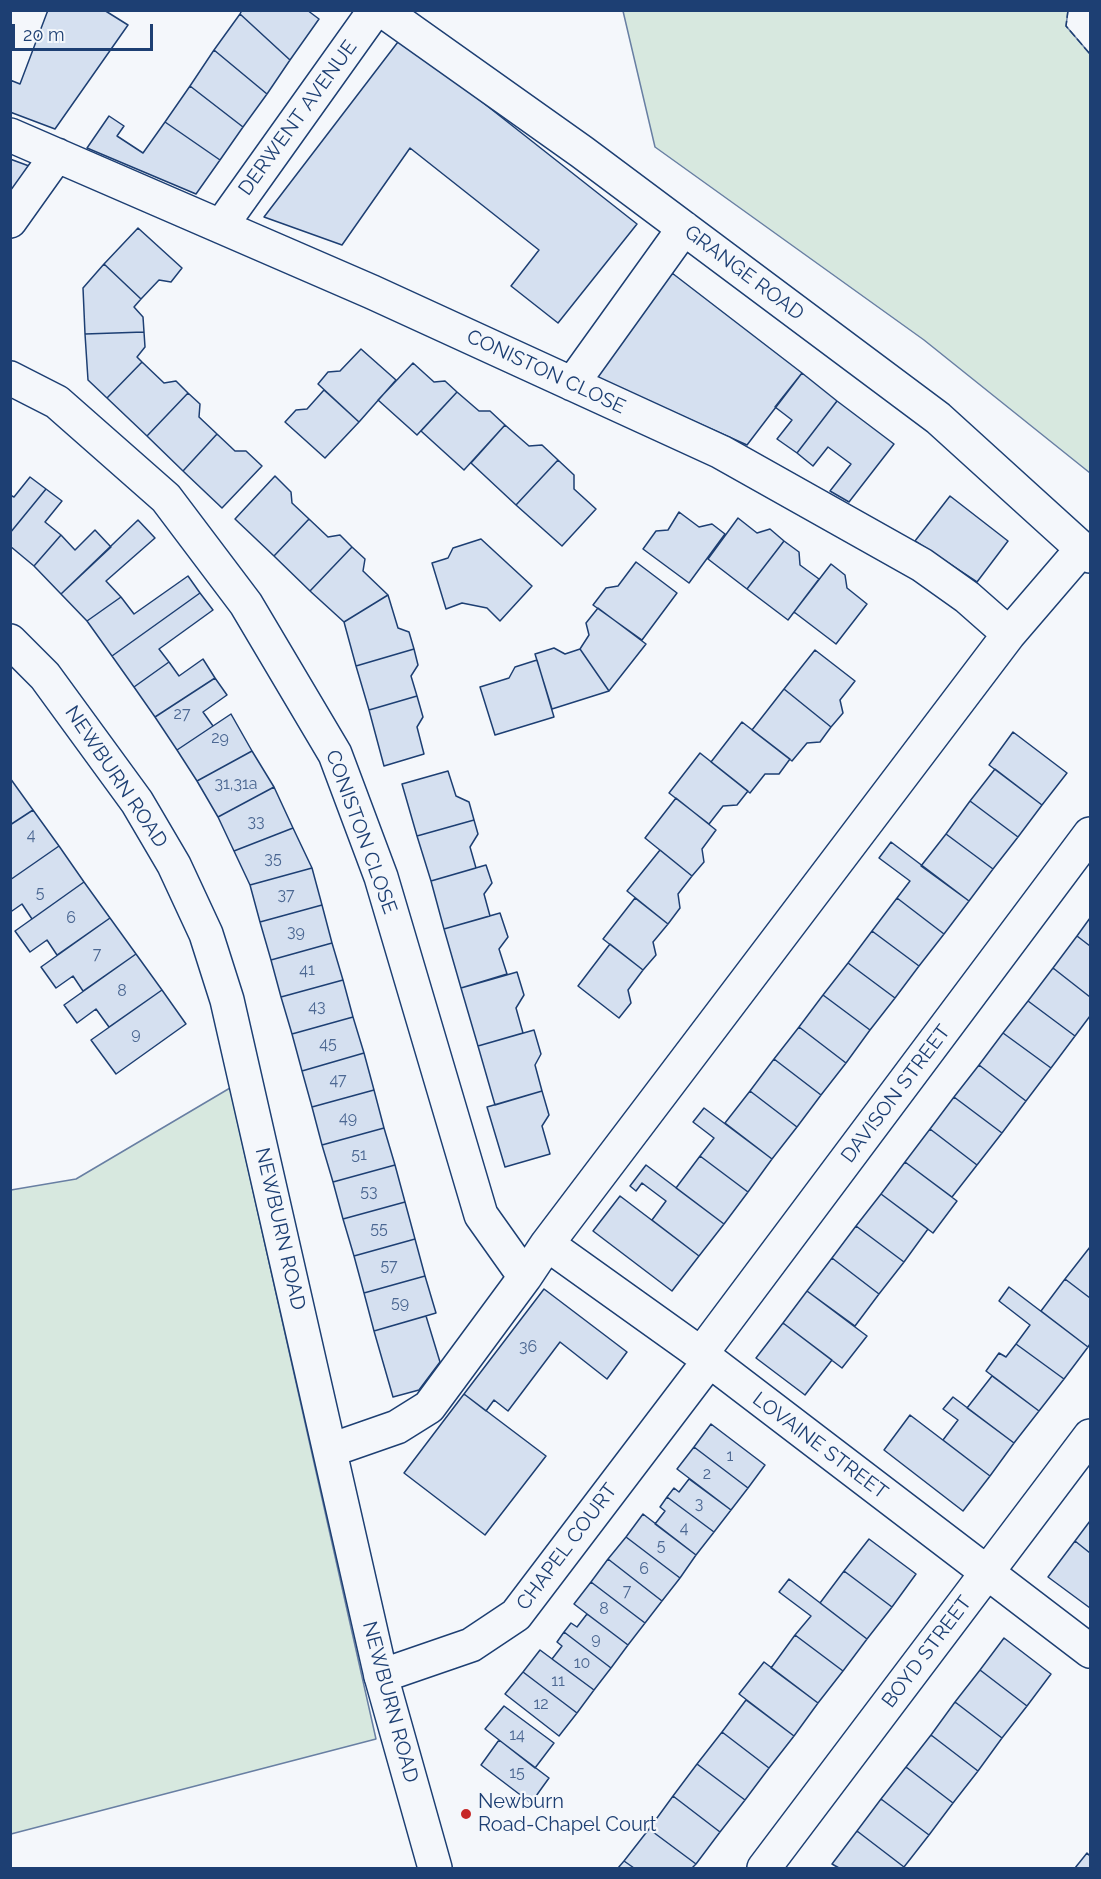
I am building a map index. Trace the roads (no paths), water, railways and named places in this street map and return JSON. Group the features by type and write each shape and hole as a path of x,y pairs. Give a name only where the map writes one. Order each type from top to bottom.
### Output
{"street":[{"name":"DERWENT AVENUE","path":"221,226 375,10"},
{"name":"GRANGE ROAD","path":"382,10 582,152 938,418 1086,553"},
{"name":"CONISTON CLOSE","path":"10,135 372,292 721,452 922,565 967,597 1009,634"},
{"path":"10,221 57,155"},
{"path":"572,384 684,228"},
{"name":"CONISTON CLOSE","path":"10,378 57,402 166,498 246,604 334,754 381,877 481,1215 525,1277"},
{"path":"331,1450 397,1427 429,1407 547,1244 1009,634 1086,553"},
{"name":"NEWBURN ROAD","path":"10,641 45,676 137,802 174,865 206,934 227,1000 381,1676 435,1869"},
{"name":"DAVISON STREET","path":"705,1357 1090,834"},
{"name":"LOVAINE STREET","path":"547,1244 705,1357 1090,1651"},
{"name":"CHAPEL COURT","path":"381,1676 471,1645 516,1615 705,1357"},
{"name":"BOYD STREET","path":"764,1869 1090,1436"}],"place":[{"name":"Newburn Road-Chapel Court","path":"466,1814"}]}
